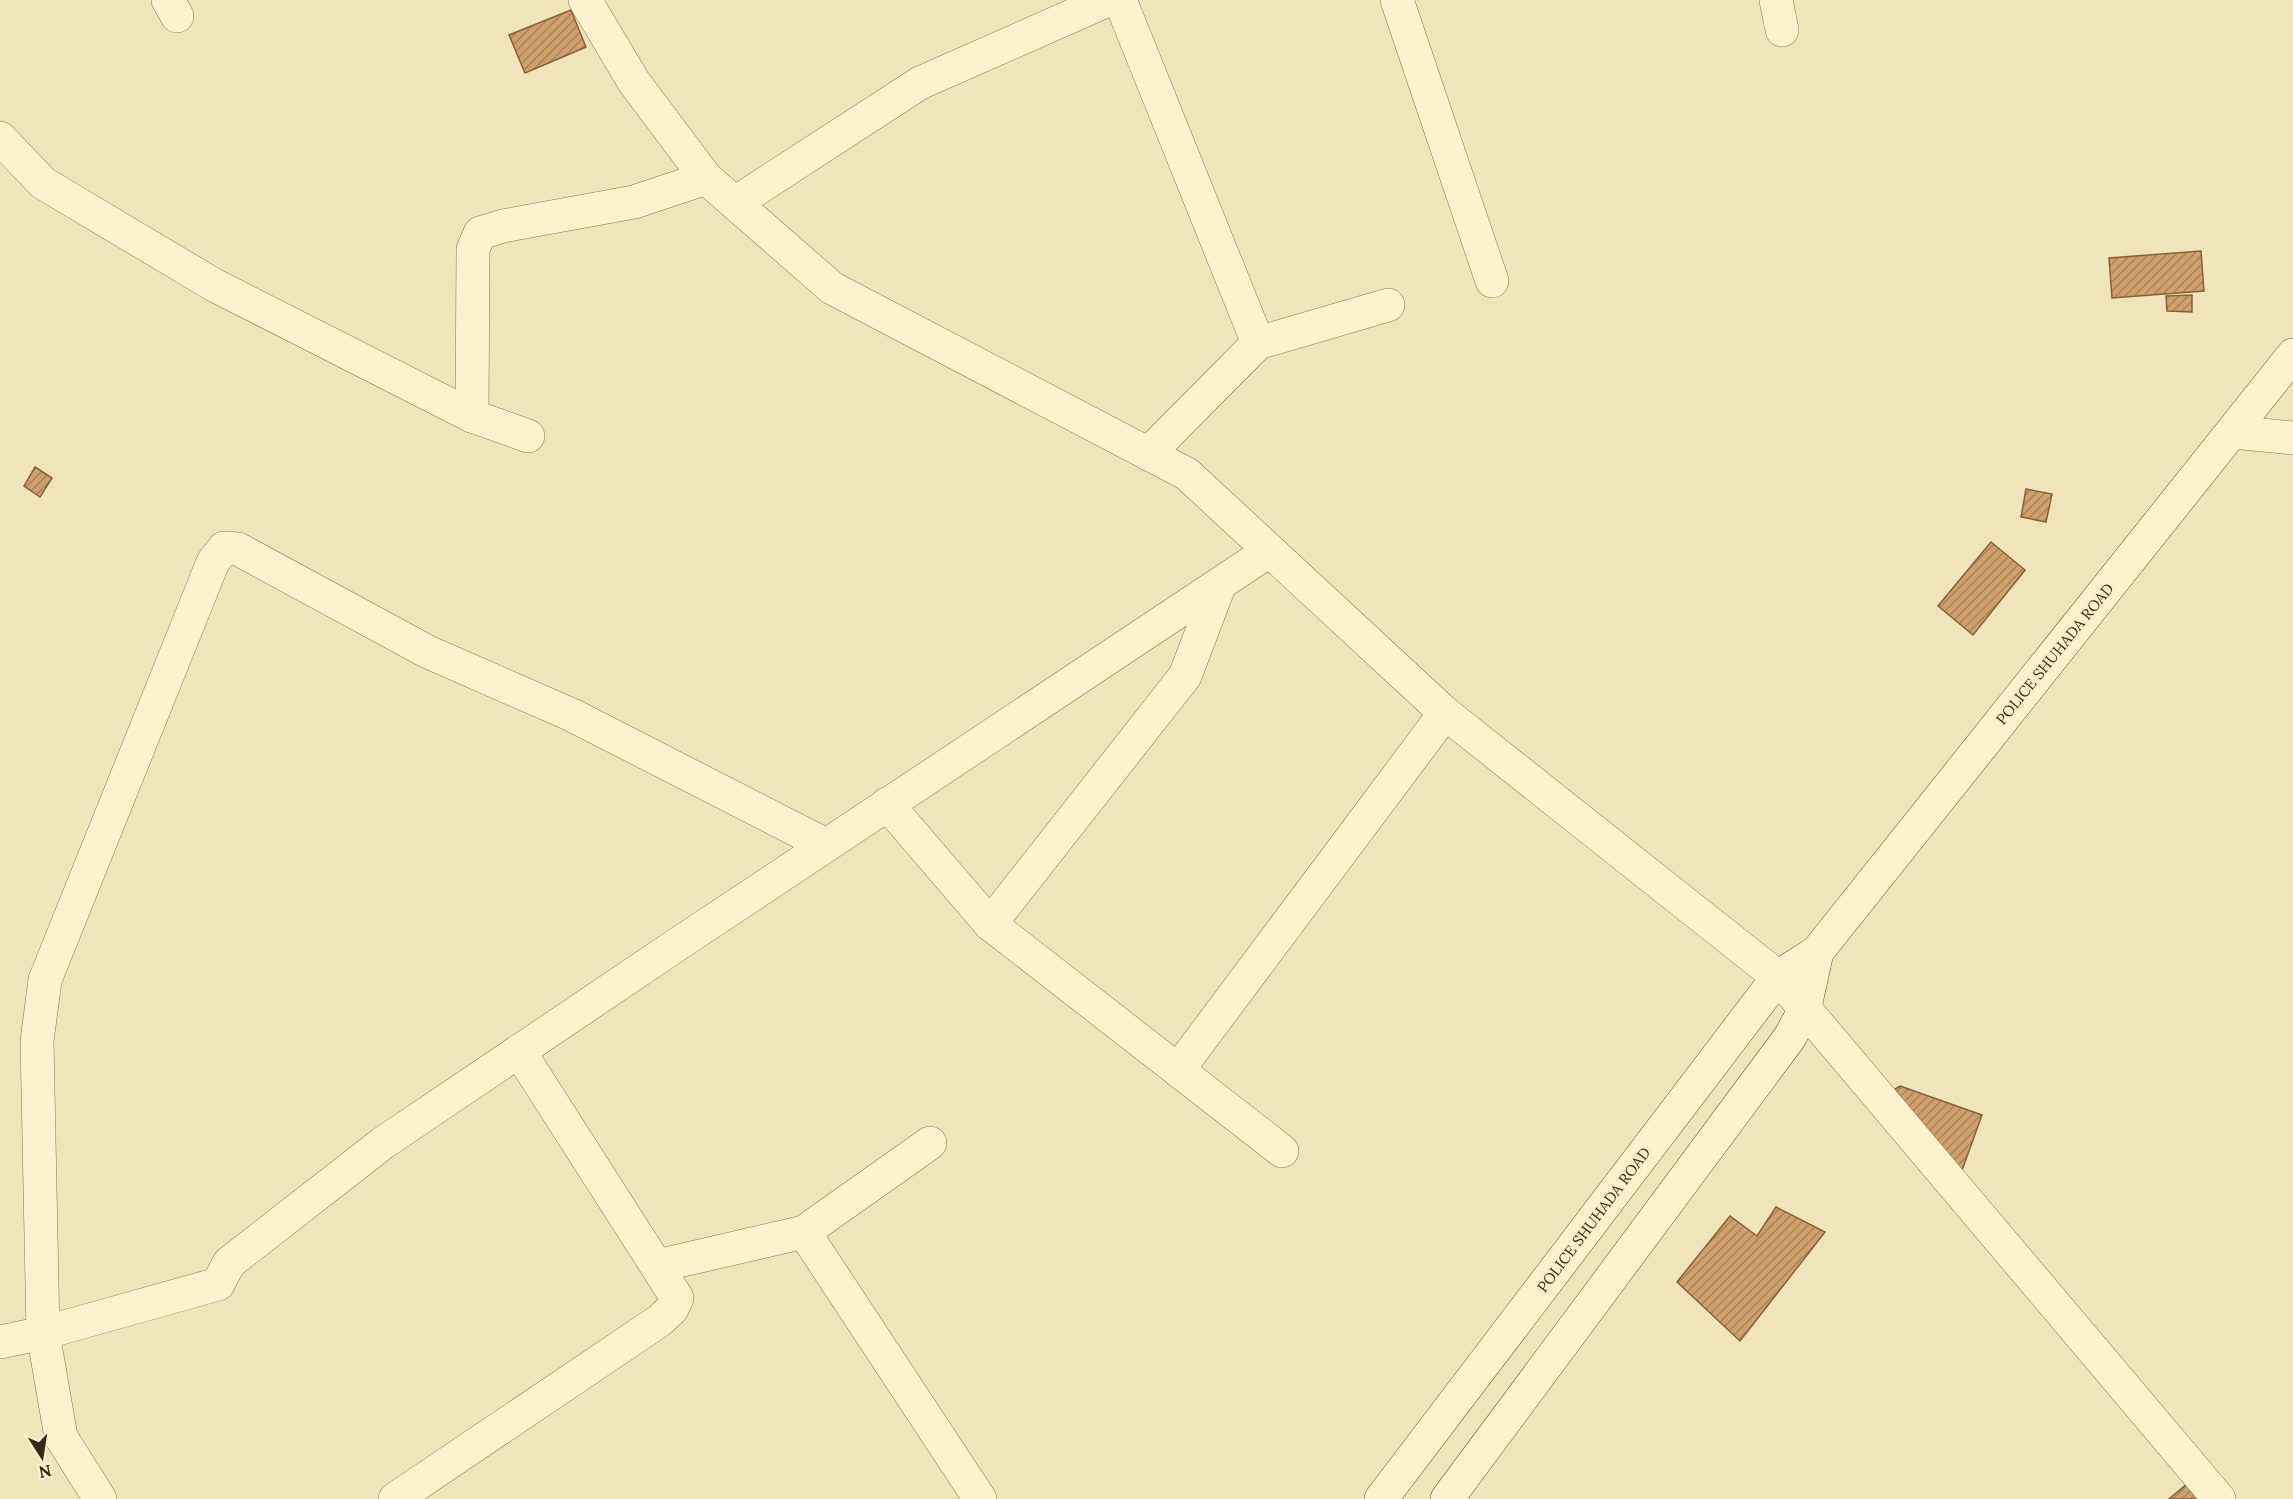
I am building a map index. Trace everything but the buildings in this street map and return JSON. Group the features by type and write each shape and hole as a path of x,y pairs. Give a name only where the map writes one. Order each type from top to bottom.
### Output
{"street":[{"path":"585,0 634,82 706,178 832,288 1187,474 1445,713 1778,977 1804,1011 2219,1499"},
{"path":"735,203 920,83 1108,0"},
{"path":"1120,0 1258,343"},
{"path":"1397,0 1492,280"},
{"path":"0,138 43,183 214,285 472,416 528,436"},
{"path":"472,416 473,249 480,233 503,226 634,202 706,178"},
{"path":"1148,454 1258,343 1388,305"},
{"name":"POLICE SHUHADA ROAD","path":"1381,1499 1778,977 1817,952 2293,355"},
{"path":"2232,432 2293,438"},
{"path":"100,1499 61,1437 43,1333 37,1041 45,980 213,562 224,548 238,549 429,652 572,715 826,845"},
{"path":"0,1342 43,1333 218,1284 229,1263 383,1143 887,804 1269,551"},
{"path":"990,924 1185,675 1220,584"},
{"path":"1178,1070 1445,713"},
{"path":"887,804 990,924 1282,1151"},
{"name":"POLICE SHUHADA ROAD","path":"1447,1499 1790,1037 1804,1011 1817,952"},
{"path":"395,1499 659,1321 672,1309 677,1298 519,1051"},
{"path":"657,1266 804,1232 930,1143"},
{"path":"804,1232 980,1499"}]}
